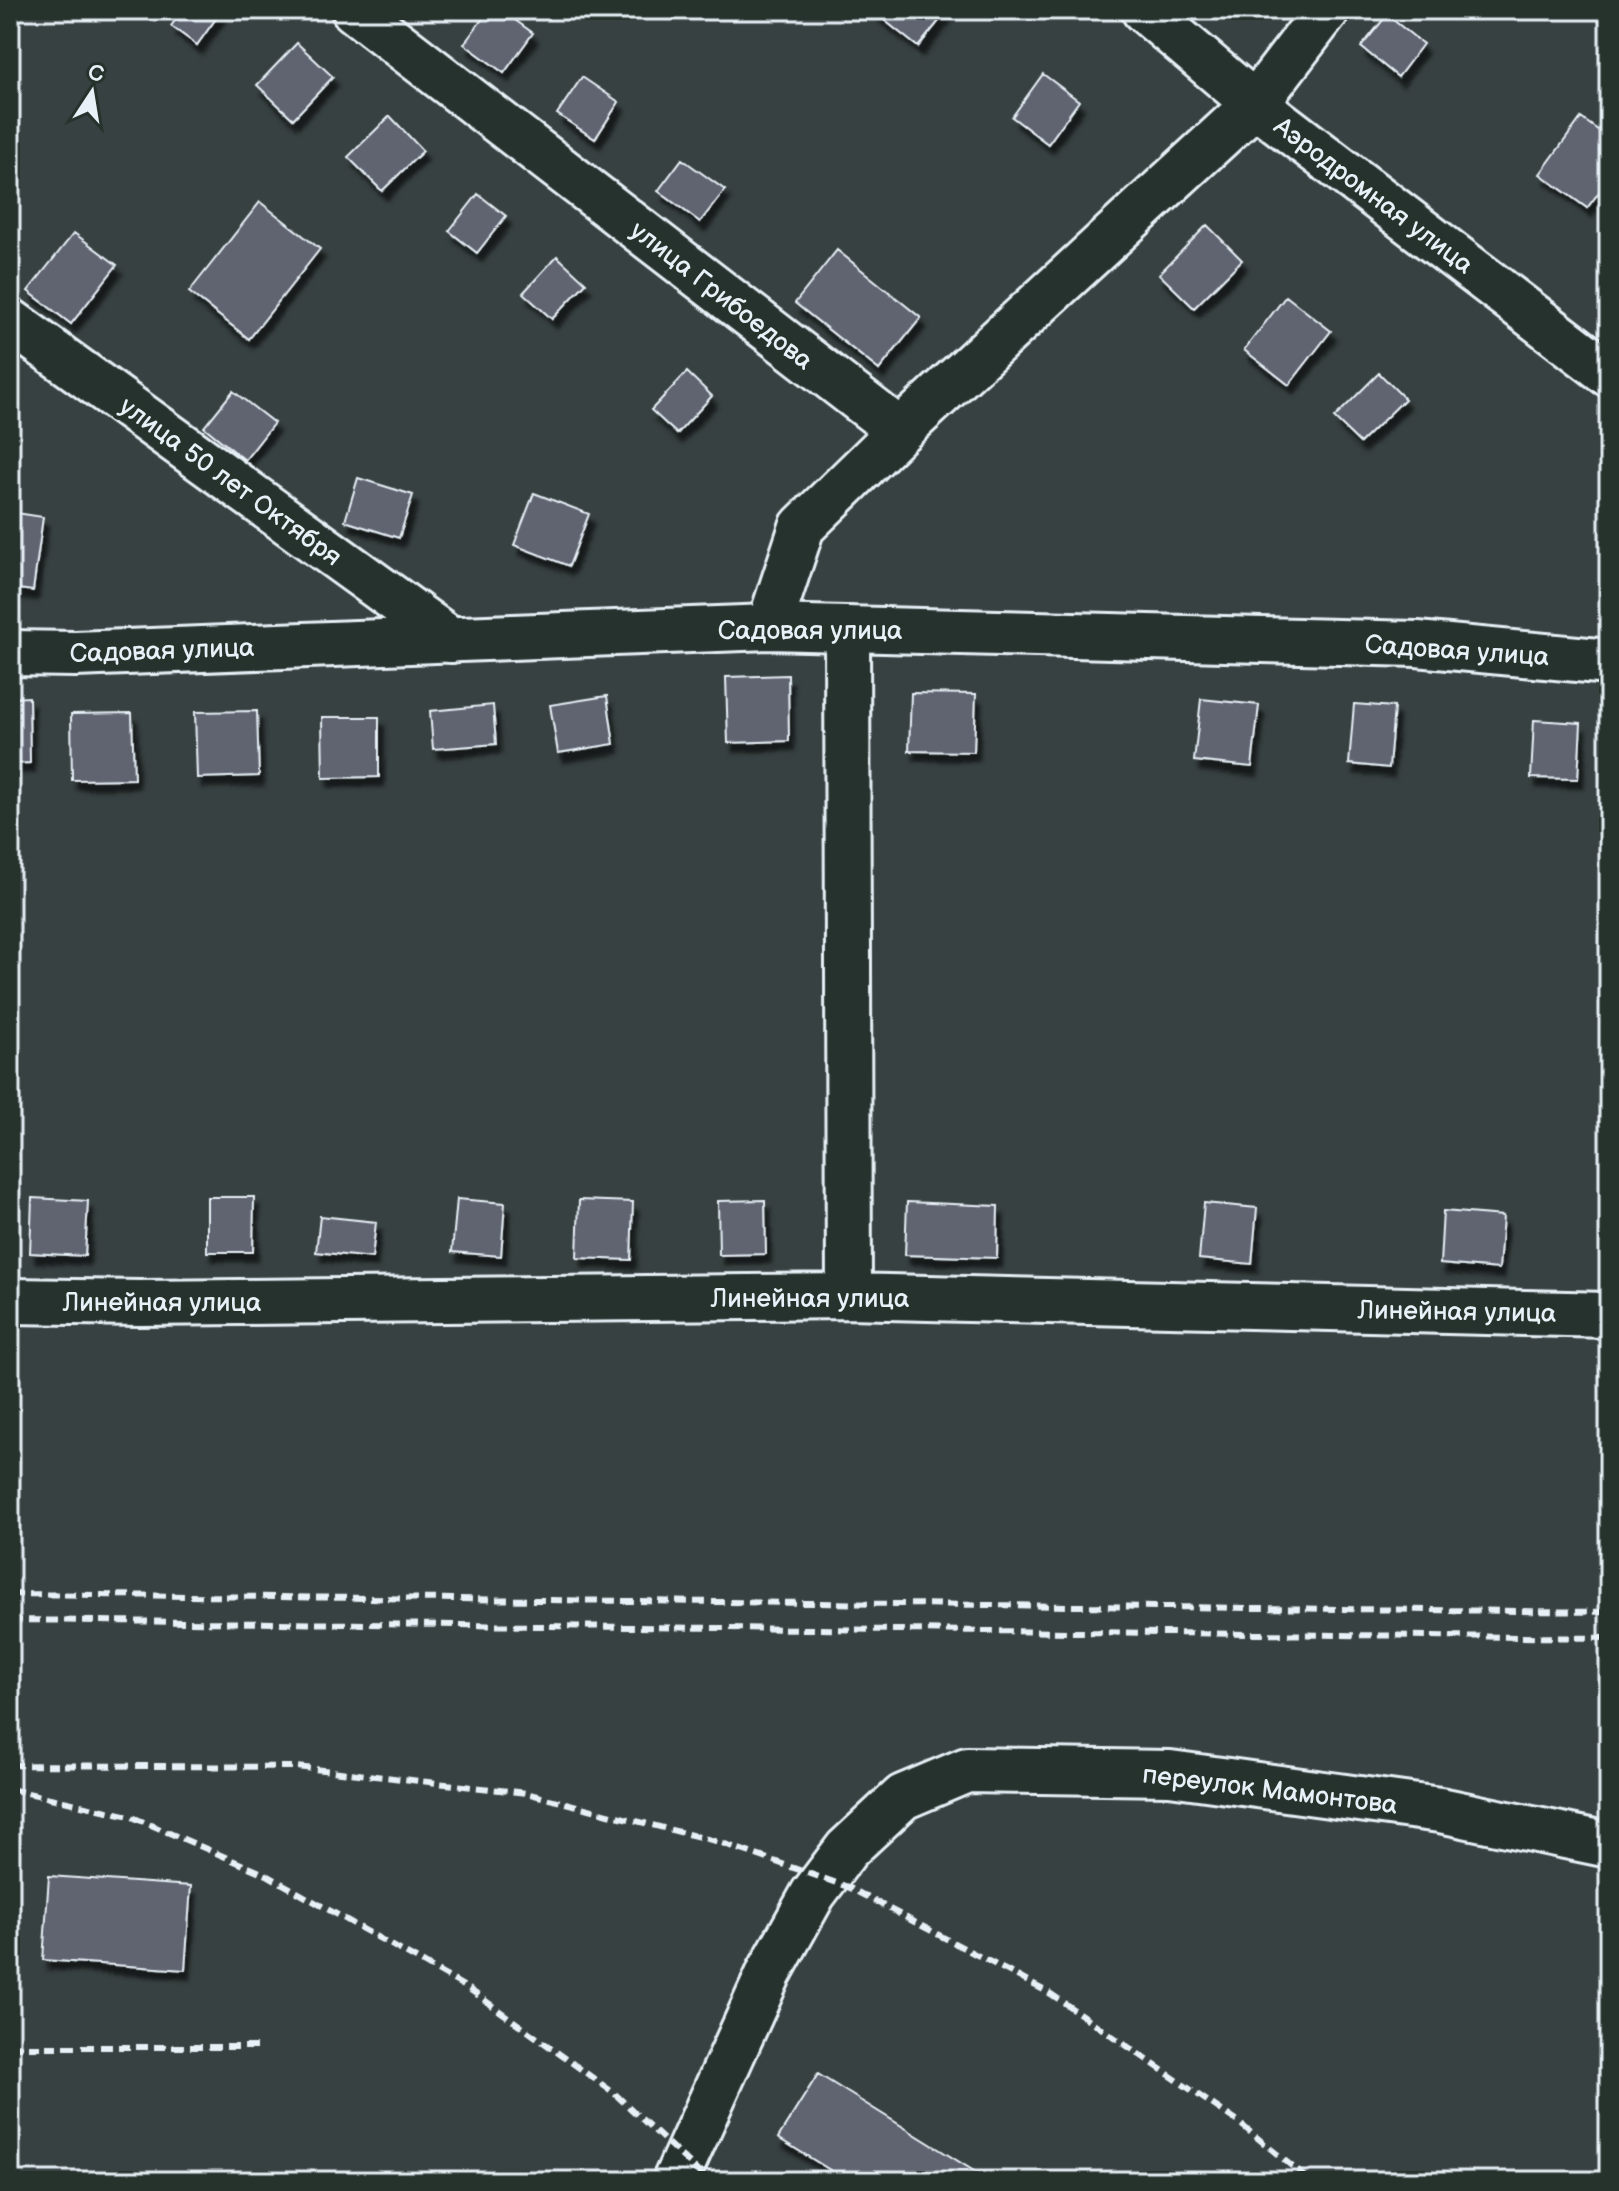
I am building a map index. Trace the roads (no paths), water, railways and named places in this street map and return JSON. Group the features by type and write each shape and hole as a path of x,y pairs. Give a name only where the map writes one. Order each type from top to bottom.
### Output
{"street":[{"name":"улица Грибоедова","path":"354,10 900,431"},
{"name":"Аэродромная улица","path":"1144,10 1255,104 1609,374"},
{"path":"769,627 802,527 900,431 1255,104 1327,10"},
{"name":"улица 50 лет Октября","path":"10,321 451,640"},
{"name":"Садовая улица","path":"10,653 75,654 769,627 1417,644 1609,662"},
{"path":"847,629 849,1296"},
{"name":"Линейная улица","path":"10,1301 139,1303 849,1296 1609,1315"},
{"name":"переулок Мамонтова","path":"675,2181 769,1973 813,1894 847,1849 903,1797 967,1770 1170,1773 1440,1810 1609,1845"}],"railway":[{"path":"10,1594 1609,1612"},
{"path":"10,1620 1609,1638"},
{"path":"10,1765 296,1767 526,1793 719,1842 848,1887 1051,1994 1238,2122 1310,2181"},
{"path":"10,1789 130,1816 267,1875 469,1989 614,2093 708,2181"},
{"path":"10,2047 257,2047"}]}
